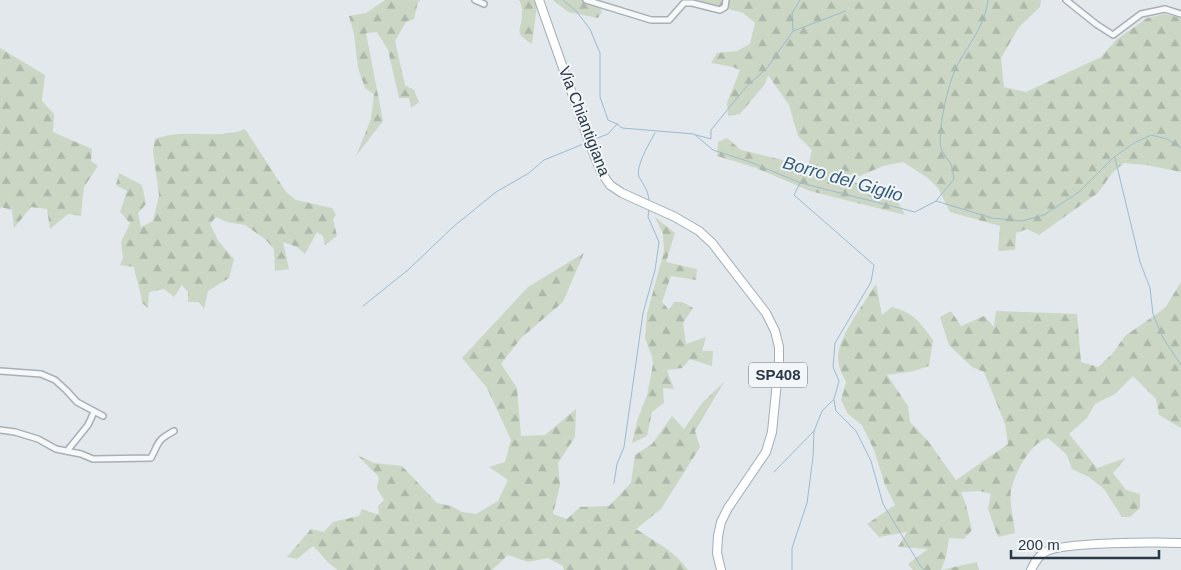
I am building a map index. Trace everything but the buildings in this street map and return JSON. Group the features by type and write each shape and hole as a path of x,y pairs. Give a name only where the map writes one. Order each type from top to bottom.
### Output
{"main road":[{"name":"Via Chiantigiana","path":"539,0 550,25 591,147 601,172 610,185 622,193 687,223 712,243 766,313 775,331 779,347 772,432 766,452 759,465 728,508 721,522 717,553 721,570"},
{"path":"1031,570 1038,558 1046,551 1055,548 1080,545 1181,543"}],"street":[{"path":"475,0 484,4"},
{"path":"586,0 651,20 669,20 684,3 692,3 720,10 725,7 726,0"},
{"path":"1066,0 1113,36 1141,14 1166,9 1181,14"},
{"path":"0,371 41,374 55,380 77,402 103,416"},
{"path":"67,451 88,424 94,412"},
{"path":"0,430 15,432 38,439 56,449 93,459 151,458 157,443 174,430"}],"green space":[{"path":"385,0 421,0 418,2 414,19 406,22 395,41 405,85 414,90 419,102 411,108 409,98 399,98 388,50 377,32 366,33 383,121 356,156 371,119 374,94 365,88 358,68 354,34 349,16 366,13"},
{"path":"518,0 534,0 537,5 532,44 520,33 522,10"},
{"path":"553,0 596,0 602,12 598,18 568,12"},
{"path":"696,0 1041,0 1040,7 1019,27 1001,58 1004,87 1026,92 1101,57 1116,40 1147,18 1165,14 1181,18 1181,172 1124,163 1113,172 1098,193 1039,235 1027,229 1016,233 1015,250 998,251 1000,226 950,212 938,188 928,178 903,162 883,166 860,176 831,172 845,179 895,196 905,215 810,191 756,168 717,156 718,142 727,138 741,150 808,166 812,150 798,136 789,105 768,75 765,84 740,114 728,116 727,103 740,70 711,63 717,53 737,51 750,44 755,23 743,13"},
{"path":"0,48 45,75 42,101 54,114 53,132 92,149 91,161 98,166 84,187 81,216 68,214 50,229 47,209 31,207 14,228 12,210 1,207 0,209"},
{"path":"245,129 286,192 296,200 332,208 336,215 333,219 337,236 325,245 323,236 317,232 305,254 297,247 283,242 289,269 275,271 274,249 265,239 245,225 227,222 216,217 210,224 219,242 234,259 229,278 208,291 204,309 199,302 188,302 188,292 182,285 174,297 164,289 149,292 148,308 142,303 134,267 120,265 123,258 121,242 130,223 120,212 127,191 116,185 119,173 142,185 146,204 138,213 141,227 153,221 159,195 153,151 155,139 178,134 223,134"},
{"path":"655,217 675,233 666,262 697,269 696,280 671,276 662,302 669,310 674,302 682,302 693,308 683,323 686,344 706,337 702,351 713,351 712,366 690,359 682,368 667,370 674,389 663,388 664,403 652,412 647,436 632,443 637,421 647,395 653,364 645,338 647,314 664,251 663,234"},
{"path":"584,253 563,302 521,338 501,364 517,388 521,436 545,435 576,409 575,437 558,463 560,485 553,514 567,519 580,507 609,506 631,483 635,455 652,444 672,416 684,429 702,403 724,382 695,431 700,447 661,509 636,529 671,552 688,570 564,570 563,566 548,558 528,562 508,555 492,570 338,570 313,546 297,559 287,557 311,529 324,532 333,522 359,516 362,509 379,515 378,506 384,500 377,488 379,477 357,455 374,463 402,466 437,503 451,506 462,512 476,514 498,501 508,480 489,467 505,462 511,440 487,388 462,358 528,287"},
{"path":"1181,282 1181,428 1159,415 1156,399 1133,376 1115,394 1095,404 1087,418 1069,434 1097,468 1126,458 1113,473 1126,490 1140,494 1140,508 1130,517 1122,517 1104,489 1089,477 1072,469 1067,455 1048,438 1041,441 1029,452 1013,483 1011,500 1015,533 998,537 988,509 991,494 980,491 961,492 972,530 964,539 949,538 946,557 941,570 913,570 908,564 928,549 898,547 907,532 879,537 867,524 895,505 885,485 874,450 862,425 848,414 841,400 846,382 838,360 846,331 876,284 882,315 892,307 900,309 920,323 933,340 929,366 914,371 887,375 908,406 910,422 928,441 956,480 1008,444 1005,424 984,372 972,367 949,345 940,317 951,311 961,326 984,316 994,327 996,311 1077,314 1081,362 1098,367 1113,353 1125,336 1165,308"},
{"path":"977,562 979,570 941,570"}],"waterway":[{"name":"Borro del Giglio","path":"563,0 576,11 590,29 600,53 600,97 608,120 622,128 694,134 713,150 750,162 801,183 915,212 936,201 992,218 1022,221 1044,215 1079,192 1114,157 1134,143 1151,135 1167,139 1181,148"},
{"path":"793,30 792,13 800,0"},
{"path":"936,201 954,179 951,164 941,148 940,140 942,117 948,91 955,70 981,25 988,0"},
{"path":"696,135 711,139 711,130 746,87 767,68 793,31 846,11"},
{"path":"592,140 608,134 617,124"},
{"path":"649,202 647,192 638,173 644,155 655,133"},
{"path":"363,306 408,270 453,227 496,192 529,173 544,160 586,143"},
{"path":"1115,158 1140,262 1150,288 1153,314 1163,338 1181,365"},
{"path":"792,570 792,548 807,503 813,457 814,431 822,411 834,399 839,381 833,367 835,343 871,282 874,265 794,195 800,183"},
{"path":"614,483 617,464 624,447 643,313 655,270 659,242 648,217 649,209"},
{"path":"834,400 836,411 856,431 871,461 883,504 921,567 925,570"},
{"path":"774,472 814,431"}]}
